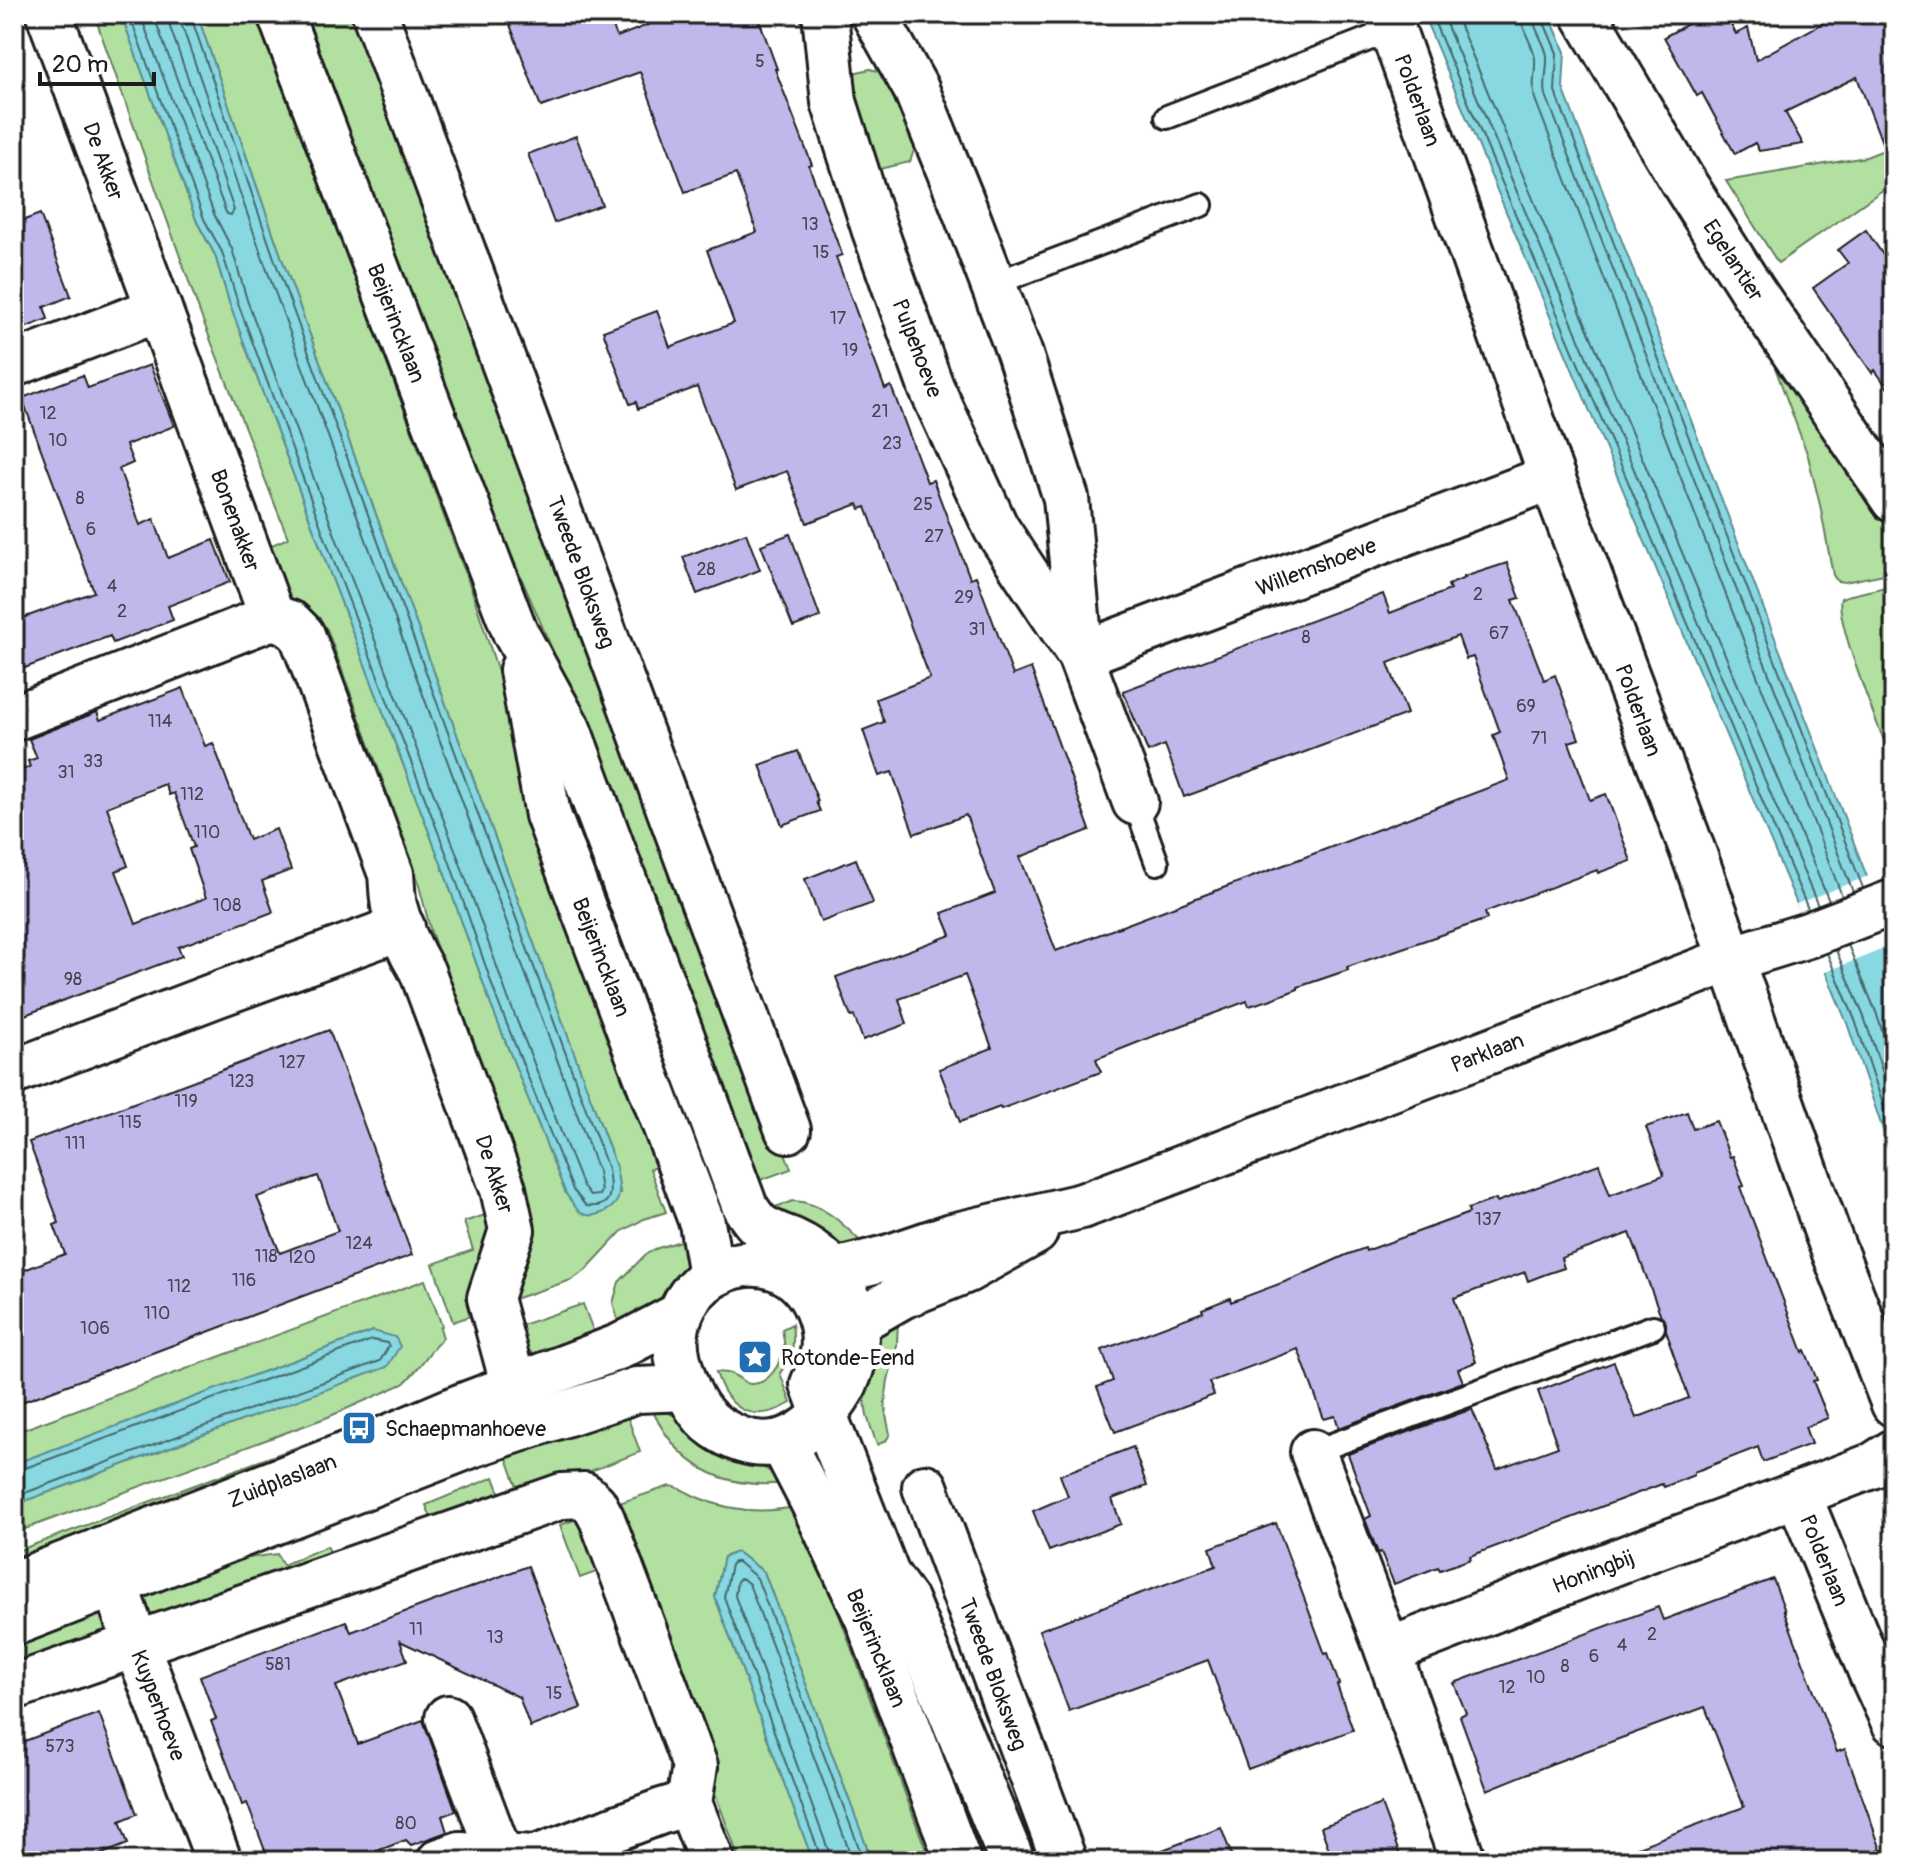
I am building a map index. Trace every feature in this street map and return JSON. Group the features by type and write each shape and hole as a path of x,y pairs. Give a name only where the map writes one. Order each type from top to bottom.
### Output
{"street":[{"path":"14,19 28,14"},
{"name":"De Akker","path":"49,14 159,309"},
{"name":"Beijerincklaan","path":"280,14 515,632 568,729 745,1207 758,1224 811,1251 817,1276"},
{"name":"Tweede Bloksweg","path":"375,14 788,1130"},
{"name":"Pulpehoeve","path":"825,14 834,102 874,228 931,387 996,528 1080,655 1135,802"},
{"name":"Pulpehoeve","path":"874,14 916,89 1019,352 1066,498 1080,655"},
{"name":"Egelantier","path":"1584,14 1744,278 1894,500"},
{"name":"Polderlaan","path":"1390,22 1552,477 1695,857 1828,1235 1894,1404"},
{"path":"14,364 159,309"},
{"name":"Bonenakker","path":"159,309 272,617"},
{"name":"Willemshoeve","path":"1080,655 1552,477"},
{"path":"14,718 272,617"},
{"name":"De Akker","path":"272,617 290,623 302,635 391,874 393,904 410,951 432,996 503,1189 512,1230 490,1298 521,1406"},
{"name":"Beijerincklaan","path":"515,632 548,815 702,1223 711,1275"},
{"name":"Parklaan","path":"817,1276 887,1258 952,1236 1082,1206 1731,959 1808,935 1894,902"},
{"path":"14,1072 402,927"},
{"name":"Parklaan","path":"855,1323 902,1296 967,1270 1082,1206"},
{"path":"756,1264 817,1276 847,1296 855,1323 850,1374 834,1401 805,1431 782,1442 752,1443 712,1425 692,1401 677,1353 680,1315 691,1293 711,1275 733,1266 756,1264"},
{"path":"817,1276 816,1304 825,1344 813,1384 834,1401"},
{"name":"Zuidplaslaan","path":"521,1406 621,1346 680,1315"},
{"name":"Zuidplaslaan","path":"14,1623 108,1567 366,1447 521,1406 637,1390 687,1388"},
{"name":"Beijerincklaan","path":"834,1401 887,1575 906,1602 1012,1861"},
{"name":"Beijerincklaan","path":"782,1442 868,1619 958,1861"},
{"path":"1313,1452 1463,1861"},
{"name":"Polderlaan","path":"1894,1452 1874,1465 1798,1494 1894,1722"},
{"name":"Tweede Bloksweg","path":"925,1487 1064,1861"},
{"name":"Honingbij","path":"1388,1651 1798,1494"},
{"path":"14,1687 562,1496 584,1495 594,1504 602,1519 695,1766 689,1803 712,1861"},
{"name":"Zuidplaslaan","path":"14,1584 108,1567"},
{"name":"Kuyperhoeve","path":"108,1567 219,1861"},
{"path":"448,1718 500,1856"},
{"path":"440,1861 460,1854 536,1858 689,1803"}],"lane":[{"path":"1167,117 1390,22"},
{"path":"993,284 1201,205"},
{"path":"1135,802 1157,863"},
{"path":"1313,1452 1653,1327"}],"green space":[{"path":"94,14 121,14 197,222 215,255 230,305 442,866 491,1005 566,1194 620,1193 616,1167 281,256 197,14 256,14 472,591 683,1206 673,1210 657,1167 650,1169 666,1212 644,1219 621,1232 585,1271 571,1280 508,1301 520,1201 529,1197 431,932 414,866 327,629 281,589 265,548 288,538 200,313"},
{"path":"306,14 360,14 791,1169 752,1183 553,651 487,499"},
{"path":"870,69 882,72 915,147 910,162 876,170 849,77"},
{"path":"1894,146 1894,182 1778,263 1726,181 1866,157"},
{"path":"1767,346 1855,467 1894,527 1894,572 1845,582 1837,581 1833,575 1808,456"},
{"path":"1894,585 1894,762 1860,679 1845,629 1841,598"},
{"path":"552,737 709,1161 695,1166 545,740"},
{"path":"793,1201 804,1202 824,1211 866,1247 835,1244 772,1208"},
{"path":"491,1213 495,1223 476,1314 453,1322 433,1264 473,1250 464,1222"},
{"path":"690,1238 688,1257 680,1277 661,1305 620,1327 613,1303 619,1282 645,1255"},
{"path":"425,1280 442,1326 443,1338 403,1384 328,1417 14,1533 14,1505 386,1367 399,1346 373,1331 14,1464 14,1433"},
{"path":"583,1304 597,1341 535,1355 524,1347 516,1327"},
{"path":"898,1317 897,1345 885,1402 890,1434 886,1441 877,1445 867,1416 864,1393 876,1344 881,1334"},
{"path":"792,1324 792,1350 780,1373 791,1403 766,1413 744,1410 728,1397 716,1372 732,1374 749,1384 763,1381 773,1372 782,1354 782,1329"},
{"path":"624,1407 640,1452 521,1498 503,1447"},
{"path":"651,1407 698,1428 785,1483 741,1482 704,1470 674,1445"},
{"path":"313,1441 318,1455 14,1572 14,1552"},
{"path":"494,1477 504,1504 436,1530 426,1505"},
{"path":"670,1486 711,1503 736,1509 761,1511 799,1506 930,1861 872,1861 764,1572 737,1552 724,1557 715,1597 813,1861 740,1861 715,1793 716,1781 613,1505"},
{"path":"577,1519 583,1522 607,1568 580,1578 560,1525"},
{"path":"327,1546 332,1556 151,1621 143,1606 148,1591 193,1566 277,1554 283,1565"},
{"path":"98,1611 114,1630 14,1667 14,1632"}],"water":[{"path":"121,14 197,14 281,256 616,1167 618,1199 611,1208 600,1214 583,1214 566,1194 491,1005 442,866 230,305 215,255 197,222"},
{"path":"1423,14 1549,14 1565,52 1563,88 1894,947 1894,1163 1847,1023"},
{"path":"373,1331 395,1337 400,1346 387,1367 14,1505 14,1464"},
{"path":"737,1552 764,1572 872,1861 813,1861 715,1597 724,1557"}],"pier":[{"path":"1871,875 1894,936 1894,945 1823,973 1796,904"}],"building":[{"path":"506,14 608,14 617,37 676,14 757,14 842,255 836,257 885,389 891,386 927,482 933,480 970,578 976,576 1013,675 1031,668 1090,830 1020,857 1056,951 1509,780 1493,735 1500,732 1473,657 1466,659 1458,636 1388,663 1407,714 1184,797 1165,745 1148,752 1123,691 1383,594 1390,613 1450,590 1448,585 1464,577 1507,563 1520,598 1513,600 1544,680 1555,675 1579,739 1569,742 1590,800 1606,794 1631,861 1598,873 1597,870 1485,912 1487,919 1347,967 1348,970 1269,1000 1249,1006 1247,1001 1154,1036 1096,1059 1101,1072 960,1122 939,1069 992,1048 965,975 899,999 907,1024 863,1040 836,977 951,935 942,913 995,893 966,815 914,834 892,772 879,776 863,730 884,722 876,699 930,678 866,507 860,509 858,504 807,523 787,471 736,490 697,387 638,409 636,402 630,404 603,331 657,311 670,347 734,323 707,250 757,232 736,174 685,192 640,72 541,107"},
{"path":"1706,14 1725,14 1736,34 1748,28 1756,60 1839,14 1883,14 1894,42 1894,166 1891,166 1857,77 1785,112 1803,144 1759,151 1755,143 1735,154 1702,93 1697,96 1664,37"},
{"path":"576,136 602,205 554,223 528,154"},
{"path":"40,214 71,296 44,307 48,319 14,332 14,224"},
{"path":"1866,230 1894,271 1894,397 1875,370 1872,373 1813,288 1848,263 1838,250"},
{"path":"150,365 174,426 126,445 133,463 119,469 140,525 154,519 168,558 214,540 230,582 168,606 173,620 113,643 110,636 14,672 14,632 20,619 94,592 22,398 83,375 88,388"},
{"path":"746,533 760,570 697,594 683,557"},
{"path":"790,534 820,617 793,627 761,545"},
{"path":"183,688 205,746 213,743 249,840 276,829 291,870 262,881 273,912 178,947 182,956 14,1019 14,773 30,767 28,761 37,758 29,739 97,712 100,720","holes":["165,784 169,795 174,793 194,847 189,849 206,898 136,924 116,871 128,866 107,807"]},
{"path":"798,751 820,811 782,825 760,765"},
{"path":"856,859 873,903 821,922 805,879"},
{"path":"329,1030 412,1255 14,1405 14,1274 65,1254 54,1225 59,1223 29,1142","holes":["318,1176 338,1231 280,1253 257,1197"]},
{"path":"1687,1112 1693,1129 1716,1121 1730,1157 1733,1156 1744,1186 1740,1187 1803,1352 1805,1350 1817,1380 1813,1381 1828,1418 1805,1427 1811,1444 1763,1462 1758,1447 1664,1487 1662,1484 1470,1556 1471,1559 1440,1570 1438,1567 1394,1584 1365,1519 1371,1516 1348,1454 1472,1409 1497,1469 1558,1447 1538,1391 1614,1362 1636,1418 1689,1398 1669,1342 1666,1323 1630,1233 1561,1258 1564,1268 1528,1281 1525,1272 1454,1298 1476,1362 1458,1369 1463,1382 1339,1428 1335,1416 1324,1419 1298,1349 1209,1382 1214,1395 1115,1432 1097,1387 1113,1381 1102,1350 1203,1312 1202,1309 1230,1298 1231,1302 1346,1255 1365,1248 1366,1251 1469,1213 1468,1209 1496,1199 1497,1202 1599,1164 1610,1195 1664,1175 1646,1127"},
{"path":"1133,1447 1147,1486 1112,1499 1121,1524 1049,1551 1033,1511 1068,1496 1060,1475"},
{"path":"1276,1523 1325,1654 1328,1653 1353,1730 1248,1769 1208,1660 1069,1711 1039,1630 1216,1566 1210,1548"},
{"path":"528,1566 581,1708 530,1727 519,1697 400,1641 407,1660 336,1686 358,1744 423,1720 456,1811 442,1816 447,1832 411,1845 406,1840 351,1861 269,1861 247,1803 242,1805 211,1721 216,1719 200,1676 346,1621 351,1632"},
{"path":"1773,1579 1837,1752 1845,1749 1885,1861 1612,1861 1611,1857 1744,1807 1705,1707 1487,1790 1460,1716 1466,1713 1454,1683 1658,1607 1663,1620"},
{"path":"99,1713 137,1814 120,1821 128,1844 84,1861 14,1861 14,1745"},
{"path":"1381,1804 1402,1861 1333,1861 1321,1827"},
{"path":"1221,1828 1234,1861 1141,1861 1141,1858"}],"place":[{"name":"Rotonde-Eend","path":"755,1357"},
{"name":"Schaepmanhoeve","path":"359,1428"}]}
